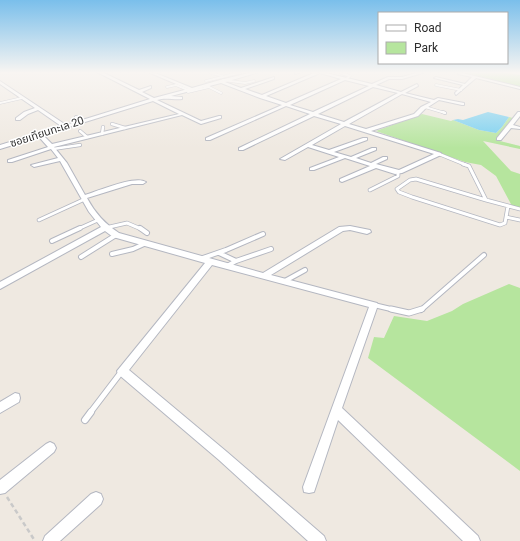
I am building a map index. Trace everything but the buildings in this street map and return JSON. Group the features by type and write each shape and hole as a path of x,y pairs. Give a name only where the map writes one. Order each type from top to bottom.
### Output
{"street":[{"path":"152,97 202,123 219,117"},
{"name":"ซอยเทียนทะเล 20","path":"0,147 64,126 162,97"},
{"path":"171,97 181,98"},
{"path":"262,97 368,130 439,154"},
{"path":"208,139 302,97"},
{"path":"241,149 349,97"},
{"path":"283,160 393,97"},
{"path":"418,97 433,101"},
{"path":"22,98 64,126"},
{"path":"368,130 416,115 433,101 440,98 462,104"},
{"path":"18,119 26,113 38,109"},
{"path":"499,139 520,113"},
{"path":"10,161 87,137 184,114"},
{"path":"510,126 520,128"},
{"path":"39,134 61,159 98,220 105,228 116,235 210,262 374,304 309,487"},
{"path":"328,152 365,138"},
{"path":"307,145 343,157 398,172 439,154"},
{"path":"350,159 374,149"},
{"path":"312,169 343,157"},
{"path":"342,180 386,158"},
{"path":"34,165 61,159"},
{"path":"85,198 132,182 143,182"},
{"path":"0,286 105,228"},
{"path":"264,276 341,229 350,228 366,232"},
{"path":"210,262 122,370 223,456 319,541"},
{"path":"0,408 15,398"},
{"path":"336,410 473,541"},
{"path":"1,487 50,448"},
{"path":"50,541 96,498"}],"lane":[{"path":"0,103 22,98"},
{"path":"425,107 445,113"},
{"path":"76,117 82,121"},
{"path":"112,124 125,128"},
{"path":"102,134 103,127"},
{"path":"80,131 87,137"},
{"path":"52,148 80,145"},
{"path":"439,154 469,166 486,200"},
{"path":"370,190 398,176 398,172"},
{"path":"508,206 505,223 500,225 412,197 399,192 397,189 410,180 416,179 520,209"},
{"path":"39,220 85,198"},
{"path":"506,217 520,220"},
{"path":"52,241 98,220"},
{"path":"105,228 124,223 131,223 147,234"},
{"path":"200,259 219,253 263,234"},
{"path":"81,257 116,235"},
{"path":"112,254 133,249 144,244"},
{"path":"227,266 236,261 271,249"},
{"path":"219,253 236,261"},
{"path":"374,304 403,312 414,313 420,311 484,255"},
{"path":"284,281 305,270"},
{"path":"85,420 122,370"}],"path":[{"path":"1,487 35,541"}],"green space":[{"path":"422,114 451,121 453,120 479,130 496,133 509,117 513,118 496,140 520,146 520,149 483,141 511,171 520,174 520,208 512,206 496,176 481,165 465,162 376,131"},
{"path":"509,284 520,288 520,471 368,358 374,337 384,338 394,316 427,321"}],"water":[{"path":"488,112 509,117 496,133 479,130 453,120 463,120"}]}
